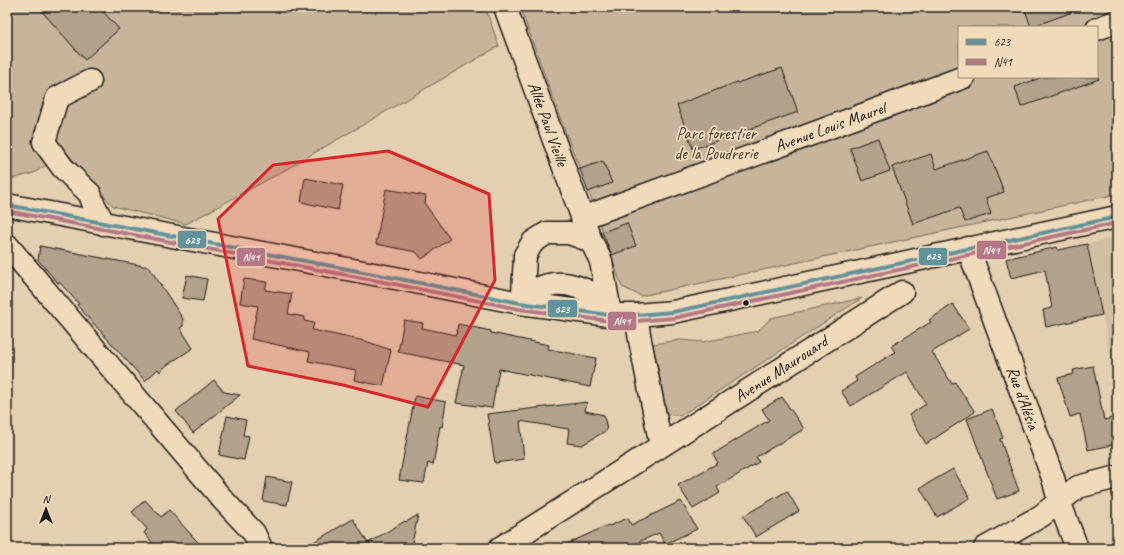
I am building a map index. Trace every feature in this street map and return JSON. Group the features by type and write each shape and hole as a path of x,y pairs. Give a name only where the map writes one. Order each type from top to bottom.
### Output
{"street":[{"name":"Allée Paul Vieille","path":"505,7 582,218 591,241 602,262 608,308"},
{"path":"1098,29 1117,22"},
{"name":"Avenue Louis Maurel","path":"582,218 961,78"},
{"path":"90,81 57,98 44,142 63,168 90,194 104,224"},
{"path":"7,205 379,275 521,299 608,308 636,315 673,312 1117,217"},
{"path":"521,299 525,256 533,242 547,233 569,233 591,241"},
{"path":"7,245 258,541"},
{"name":"Rue d'Alésia","path":"968,248 1053,478 1059,501 1077,548"},
{"name":"Avenue Maurouard","path":"500,548 902,292"},
{"path":"636,315 661,446"},
{"path":"985,548 1042,516 1078,487 1117,477"}],"highlighted area":[{"path":"388,151 489,194 495,280 428,407 343,385 248,366 218,219 273,165"}],"shaded area":[{"path":"1117,237 1117,384 1087,244"}],"green space":[{"path":"7,7 485,7 499,46 278,174 186,224 113,206 66,152 34,173 7,180"},
{"name":"Parc forestier de la Poudrerie","path":"520,7 1117,7 1117,194 641,296 622,287 589,192"},
{"path":"862,298 680,416 667,414 653,344 680,340 703,342 758,331 771,318"}],"building":[{"path":"38,7 99,7 119,29 85,60"},
{"path":"1024,7 1080,7 1081,9 1034,26 1031,26"},
{"path":"782,68 798,112 693,149 677,105 737,82"},
{"path":"1098,77 1099,79 1021,107 1015,87 1040,78"},
{"path":"878,138 890,171 862,181 850,148"},
{"path":"988,151 1004,192 986,198 991,214 965,222 959,208 913,224 892,167 931,154 936,169"},
{"path":"603,161 612,183 588,192 580,169"},
{"path":"305,178 343,185 338,210 301,202"},
{"path":"386,189 426,196 425,204 450,239 422,259 416,252 376,244"},
{"path":"627,223 636,246 612,255 602,232"},
{"path":"1087,244 1102,315 1046,327 1043,310 1052,308 1045,270 1011,278 1006,259 1057,247 1058,250"},
{"path":"40,246 149,267 183,319 183,326 180,328 193,348 167,365 160,372 158,369 145,381 77,305 79,304 38,260"},
{"path":"187,275 207,279 203,301 182,298"},
{"path":"244,279 267,282 265,290 292,294 288,314 305,317 304,321 314,323 312,330 365,341 391,350 383,386 354,380 356,370 308,361 310,352 251,339 258,306 240,303"},
{"path":"953,304 969,329 932,352 952,384 955,382 975,412 926,444 909,415 926,404 907,372 851,406 841,391 857,381 855,377 895,352 891,346 931,322 929,320"},
{"path":"404,320 423,323 422,328 456,335 458,324 491,331 491,333 549,345 548,349 596,358 590,387 499,369 492,408 456,403 464,365 398,352"},
{"path":"1093,366 1104,420 1117,417 1117,444 1088,450 1080,414 1070,417 1058,378 1074,374 1073,370"},
{"path":"214,380 224,392 240,395 193,433 176,411"},
{"path":"415,396 446,402 433,465 428,463 424,483 399,480"},
{"path":"782,397 804,429 756,457 759,462 717,487 720,493 693,509 678,485 718,463 713,454 769,420 762,409"},
{"path":"587,402 585,411 604,415 607,430 582,445 567,443 569,429 520,421 524,459 495,463 487,414"},
{"path":"992,409 1003,438 1000,439 1019,491 997,499 967,419"},
{"path":"227,416 246,420 243,435 249,436 244,460 219,455"},
{"path":"953,469 970,498 937,517 920,488"},
{"path":"267,477 292,482 287,505 263,501"},
{"path":"787,491 799,511 756,537 743,516"},
{"path":"145,500 161,517 169,510 203,548 157,548 144,533 147,529 132,512"},
{"path":"681,501 697,529 665,544 659,533 625,548 558,548 608,525 609,526 628,518 631,525"},
{"path":"418,515 411,548 303,548 353,519 368,543"}],"transit line":[{"name":"623","path":"7,205 520,303 609,315 636,315 673,312 1117,217"},
{"name":"N41","path":"7,211 519,309 609,321 636,321 674,318 1117,223"}]}
